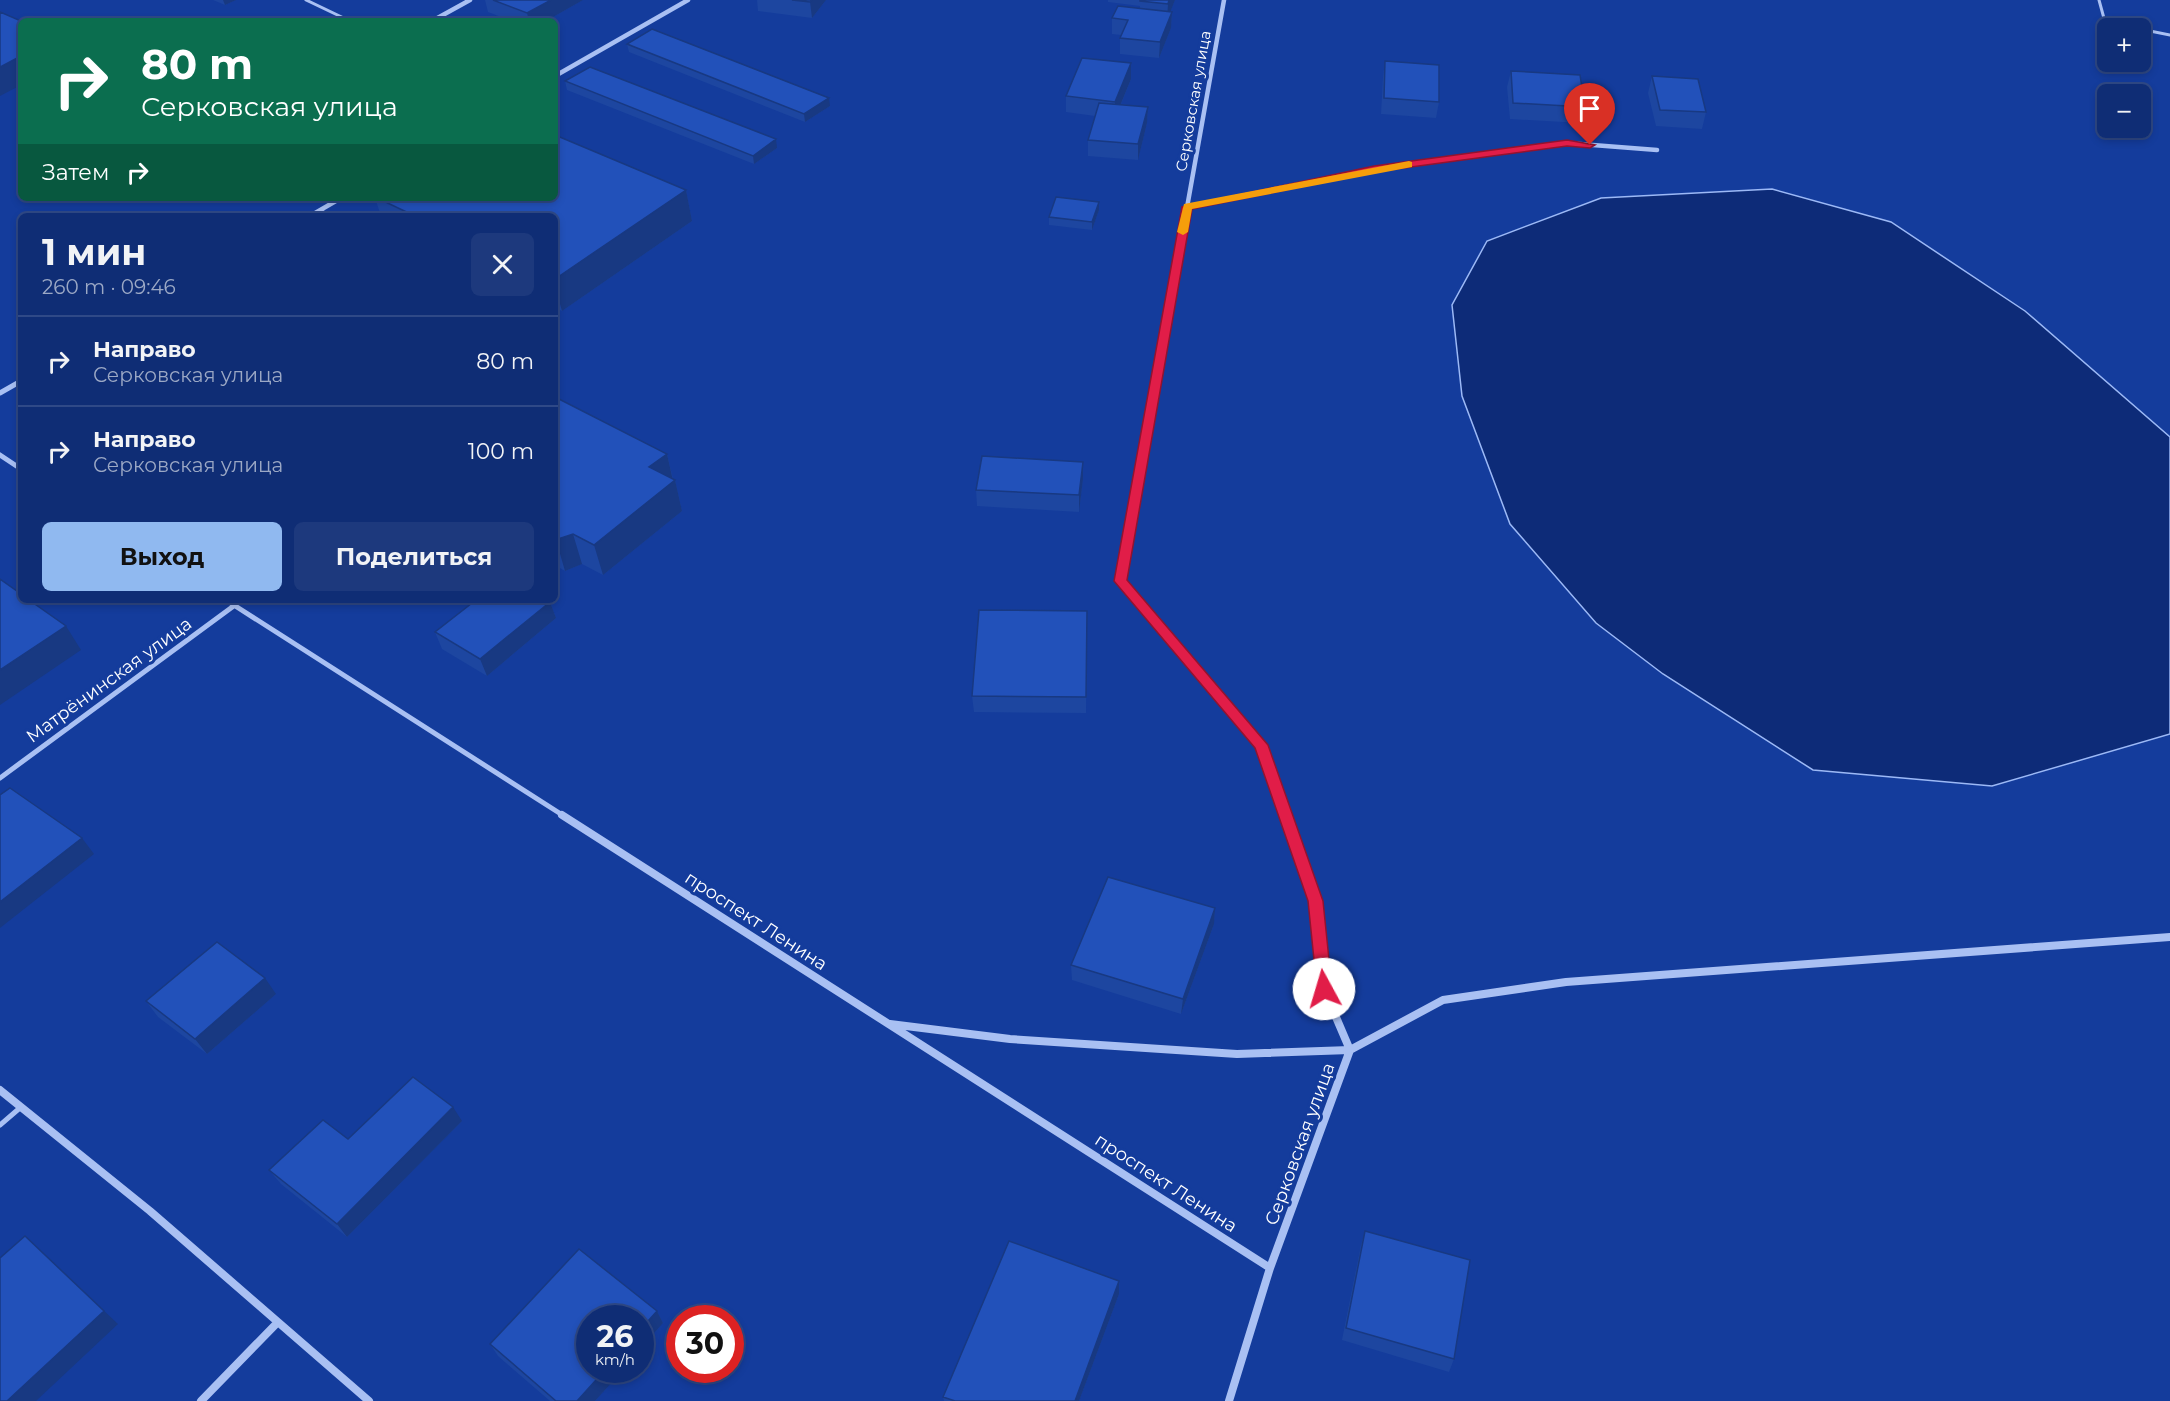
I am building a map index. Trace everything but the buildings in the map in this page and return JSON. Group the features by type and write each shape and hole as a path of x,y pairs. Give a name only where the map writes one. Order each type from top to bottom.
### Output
{"street":[{"path":"437,18 470,0"},
{"path":"558,74 688,0"},
{"name":"Серковская улица","path":"1224,0 1120,581 1261,745 1315,901 1324,989 1350,1050 1270,1268 1229,1401"},
{"path":"1187,207 1374,169 1567,143 1658,150"},
{"path":"315,213 336,201"},
{"path":"0,393 18,383"},
{"path":"0,455 18,467"},
{"name":"проспект Ленина","path":"230,603 1270,1268"},
{"name":"Матрёнинская улица","path":"0,778 235,606"},
{"path":"890,1024 1010,1039 1237,1053 1350,1050 1443,1000 1566,981 2170,937"},
{"path":"0,1090 150,1211 369,1401"},
{"path":"201,1401 278,1322"}],"lane":[{"path":"306,0 344,18"},
{"path":"2099,0 2104,18"},
{"path":"2151,31 2170,35"},
{"path":"320,210 326,213"},
{"path":"0,1125 21,1107"}],"water":[{"path":"1772,189 1891,222 2025,311 2170,437 2170,734 1992,786 1813,770 1663,674 1596,623 1510,524 1462,396 1452,305 1487,241 1601,198"}],"slow traffic":[{"path":"1183,232 1187,207 1409,164"}],"route":[{"path":"1324,989 1315,901 1261,745 1120,581 1187,207 1374,169 1567,143 1590,145"}]}
